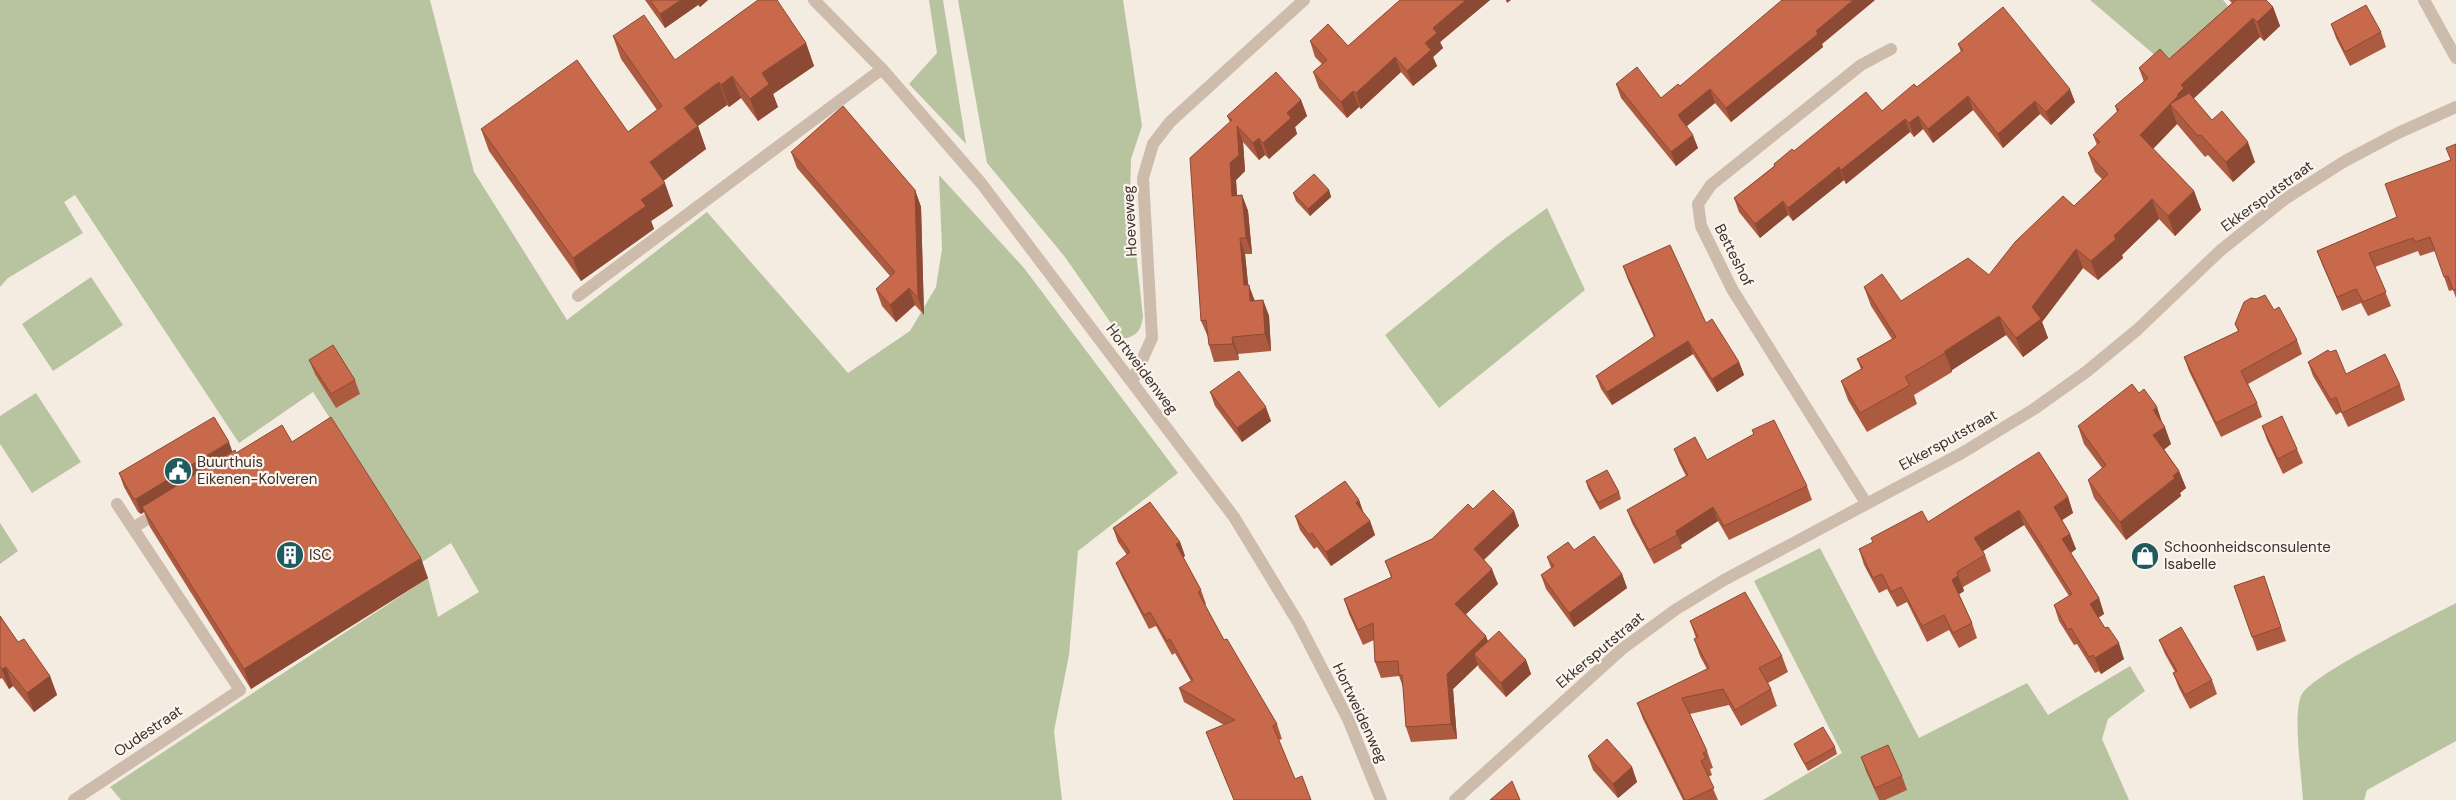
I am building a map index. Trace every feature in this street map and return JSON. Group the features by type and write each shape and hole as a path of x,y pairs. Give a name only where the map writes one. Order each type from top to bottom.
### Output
{"street":[{"name":"Hortweidenweg","path":"814,0 882,69 981,183 1234,517 1299,624 1348,719 1381,800"},
{"name":"Hoeveweg","path":"1132,382 1152,338 1143,178 1153,144 1170,122 1304,0"},
{"path":"2424,0 2456,58"},
{"name":"Betteshof","path":"1866,504 1732,289 1701,226 1698,204 1711,185 1733,167 1861,65 1891,49"},
{"path":"578,296 882,69"},
{"name":"Ekkersputstraat","path":"1455,800 1622,649 1675,610 1724,580 1962,453 2034,409 2086,372 2138,330 2221,250 2285,200 2345,161 2398,133 2456,107"},
{"path":"117,504 133,528 174,502"},
{"name":"Oudestraat","path":"74,800 240,690 133,528"}],"green space":[{"path":"0,0 430,0 474,172 567,320 707,212 848,373 910,331 936,287 942,249 939,175 1024,268 1178,473 1078,551 1069,655 1054,731 1062,800 121,800 110,787 428,578 438,617 479,592 451,543 422,562 313,392 239,443 75,195 64,202 83,233 8,278 0,287"},
{"path":"929,0 943,0 966,144 909,84 937,53"},
{"path":"958,0 1123,0 1142,126 1131,159 1130,196 1143,317 1139,330 1131,337 1122,339 1065,257 987,163"},
{"path":"2090,0 2223,0 2235,14 2163,62"},
{"path":"1547,208 1585,290 1439,408 1385,335 1503,240"},
{"path":"91,277 123,325 53,371 22,324"},
{"path":"36,393 81,462 32,493 0,444 0,416"},
{"path":"0,523 18,551 0,564"},
{"path":"1820,548 1919,738 2027,683 2048,715 2130,666 2145,691 2108,719 2102,739 2129,800 1763,800 1842,753 1754,581"},
{"path":"2456,603 2456,741 2367,790 2364,800 2303,800 2298,745 2298,715 2302,694 2311,684 2349,659"}],"building":[{"path":"650,0 681,0 660,14"},
{"path":"758,0 777,0 806,43 762,73 769,84 750,99 732,76 721,85 719,82 684,108 698,126 650,162 665,183 641,200 646,206 573,258 481,129 577,60 628,132 662,106 613,36 644,15 675,60"},
{"path":"1400,0 1466,0 1433,28 1437,33 1425,43 1431,50 1407,71 1395,57 1356,93 1353,91 1341,102 1313,72 1327,60 1310,41 1328,24 1348,46"},
{"path":"1782,0 1853,0 1816,31 1818,34 1726,108 1710,89 1678,115 1693,135 1671,152 1616,84 1637,67 1661,98 1678,84 1680,86"},
{"path":"2236,0 2266,0 2273,7 2257,22 2253,18 2181,85 2184,88 2178,96 2140,135 2194,191 2168,216 2152,199 2114,236 2116,239 2091,261 2076,249 2032,307 2041,319 2016,338 1999,316 1945,351 1945,353 1905,377 1910,385 1860,413 1841,381 1863,368 1857,359 1896,337 1864,287 1882,274 1901,301 1968,258 1989,275 2015,242 2063,196 2074,206 2108,174 2088,153 2100,142 2093,135 2119,110 2115,106 2148,78 2139,68 2160,49 2169,59"},
{"path":"2366,5 2381,32 2345,52 2331,24"},
{"path":"2003,7 2070,89 2046,112 2035,101 1998,134 1968,96 1928,129 1918,116 1909,123 1905,119 1841,170 1839,167 1788,208 1783,201 1755,224 1734,198 1775,166 1774,164 1792,149 1794,151 1866,92 1882,111 1914,84 1917,87 1963,50 1958,44"},
{"path":"1276,72 1301,100 1287,113 1291,118 1263,143 1259,138 1253,143 1237,126 1239,155 1230,163 1232,196 1242,195 1246,238 1240,238 1244,285 1249,285 1250,301 1263,300 1265,334 1232,337 1233,344 1209,345 1206,320 1201,321 1190,158 1232,120 1227,116"},
{"path":"2189,93 2212,120 2222,111 2248,142 2226,162 2201,135 2198,136 2170,104"},
{"path":"843,106 915,190 918,298 909,288 890,305 876,289 895,272 791,152"},
{"path":"2456,144 2456,289 2453,290 2448,276 2444,277 2430,237 2415,242 2413,238 2369,253 2386,292 2363,302 2356,289 2337,297 2317,251 2397,217 2385,184 2451,160 2446,148"},
{"path":"1314,174 1329,190 1308,209 1293,193"},
{"path":"1670,245 1706,323 1712,319 1739,362 1712,379 1688,341 1607,392 1596,376 1655,336 1623,266"},
{"path":"2265,295 2274,310 2279,307 2297,340 2241,371 2257,403 2216,423 2184,357 2239,331 2235,324 2244,302 2251,298 2256,299"},
{"path":"333,345 355,380 331,394 309,360"},
{"path":"2328,350 2330,352 2336,350 2346,374 2385,354 2400,385 2342,413 2336,397 2331,400 2308,362"},
{"path":"1239,371 1266,407 1237,428 1210,392"},
{"path":"2132,384 2139,393 2144,389 2157,407 2153,410 2165,427 2153,435 2179,471 2173,476 2175,478 2120,522 2088,480 2106,465 2078,426"},
{"path":"2282,416 2297,449 2278,459 2262,426"},
{"path":"214,417 229,442 136,499 133,498 119,473"},
{"name":"ISC","path":"331,417 421,558 244,669 142,507 235,450 236,453 282,425 292,442"},
{"path":"1774,420 1807,486 1724,526 1713,507 1676,531 1677,535 1649,550 1627,510 1688,475 1674,449 1695,437 1707,460 1754,434 1752,430"},
{"path":"2039,452 2068,497 2054,507 2070,534 2062,539 2099,598 2090,604 2105,628 2108,627 2119,643 2095,658 2093,655 2089,657 2071,628 2068,630 2054,605 2072,594 2019,510 1974,538 1985,555 1957,572 1958,576 1952,580 1972,623 1953,633 1944,615 1922,626 1901,587 1891,592 1882,574 1873,578 1859,549 1873,542 1871,538 1922,511 1928,522"},
{"path":"1607,470 1619,492 1598,503 1586,481"},
{"path":"1345,481 1359,500 1356,503 1370,521 1326,552 1312,533 1309,535 1295,516"},
{"path":"1493,490 1514,511 1474,549 1492,569 1455,604 1486,636 1447,674 1451,724 1406,727 1402,675 1399,675 1398,661 1375,662 1373,623 1358,630 1344,599 1392,577 1385,561 1432,539 1468,504 1473,509"},
{"path":"1150,502 1180,542 1176,544 1201,590 1198,592 1224,640 1227,639 1277,724 1273,726 1295,779 1302,776 1311,800 1234,800 1206,732 1235,720 1179,688 1193,680 1170,639 1167,641 1150,612 1144,615 1116,563 1130,552 1113,528"},
{"path":"1594,536 1622,574 1569,613 1541,575 1554,566 1547,557 1568,542 1574,550"},
{"path":"2264,576 2281,627 2252,637 2234,586"},
{"path":"1745,592 1782,656 1759,668 1771,689 1735,710 1723,689 1682,698 1707,751 1703,753 1706,758 1701,761 1714,788 1685,800 1637,703 1709,668 1694,639 1698,637 1690,621"},
{"path":"0,616 18,642 24,639 50,676 27,693 6,667 2,669 0,667"},
{"path":"2181,627 2212,680 2185,695 2173,673 2177,671 2159,640"},
{"path":"1499,631 1526,660 1501,683 1474,654"},
{"path":"1823,727 1835,747 1805,764 1794,744"},
{"path":"1607,739 1632,767 1613,784 1588,756"},
{"path":"1888,745 1902,776 1875,788 1861,757"},
{"path":"1512,781 1520,800 1490,800"}],"place":[{"name":"Buurthuis Eikenen-Kolveren","path":"178,471"},
{"name":"ISC","path":"290,555"},
{"name":"Schoonheidsconsulente Isabelle","path":"2145,556"}]}
